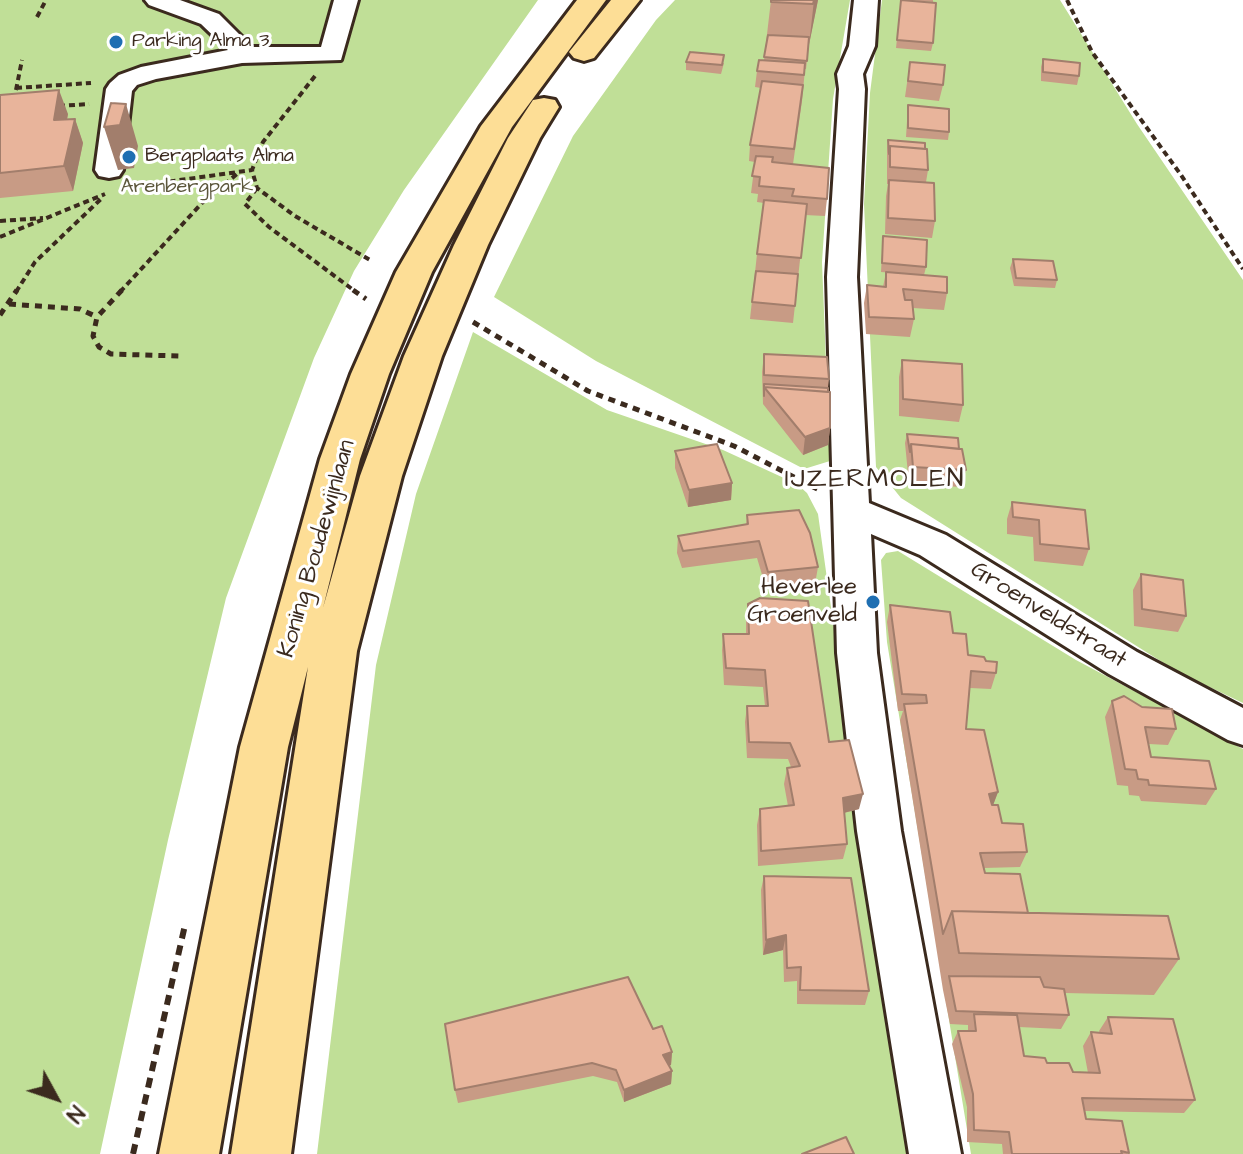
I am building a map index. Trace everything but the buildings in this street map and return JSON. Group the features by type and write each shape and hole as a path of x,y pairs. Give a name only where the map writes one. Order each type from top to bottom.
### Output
{"highway":[{"name":"Koning Boudewijnlaan","path":"189,1154 264,747 304,589 355,417 414,272 453,200 506,113 592,0"},
{"name":"Koning Boudewijnlaan","path":"261,1154 334,651 381,476 423,356 471,245 524,138 565,76 626,0"}],"street":[{"path":"157,0 210,19 239,45 242,55"},
{"path":"108,182 123,91 150,72 242,55 332,55 346,0"},
{"path":"866,0 862,46 850,74 852,89 842,277 857,653 877,816 935,1154"},
{"name":"Groenveldstraat","path":"850,510 933,545 1123,663 1243,728"}],"path":[{"path":"37,17 46,0"},
{"path":"1067,0 1092,52 1181,175 1243,269"},
{"path":"332,55 263,142 252,170 257,188 295,216 370,260"},
{"path":"22,60 16,91 123,91"},
{"path":"57,107 123,91"},
{"path":"0,237 49,218 108,182 237,174 252,170"},
{"path":"179,356 111,354 99,347 93,336 97,317 202,203 237,174"},
{"path":"0,315 35,262 108,182"},
{"path":"257,188 245,204 269,227 366,299"},
{"path":"0,221 49,218"},
{"path":"9,304 80,309 97,317"},
{"path":"473,322 588,391 734,446 808,483"}],"green space":[{"name":"Arenbergpark","path":"0,0 538,0 404,190 354,271 314,358 226,598 168,840 100,1154 0,1154"},
{"path":"675,0 850,0 833,99 822,262 830,461 804,469 596,361 494,297 573,136 656,20"},
{"path":"882,0 1060,0 1137,124 1243,280 1243,703 1178,672 901,498 876,467 864,204 870,93"},
{"path":"473,332 607,410 723,450 797,484 807,493 818,514 907,1154 317,1154 376,665 416,494"},
{"path":"898,551 1076,660 1243,749 1243,1154 971,1154 887,642 881,560 886,553"}],"place":[{"name":"Parking Alma 3","path":"116,42"},
{"name":"Bergplaats Alma","path":"129,157"},
{"name":"Heverlee Groenveld","path":"873,602"}],"district":[{"name":"IJZERMOLEN","path":"875,481"}]}
